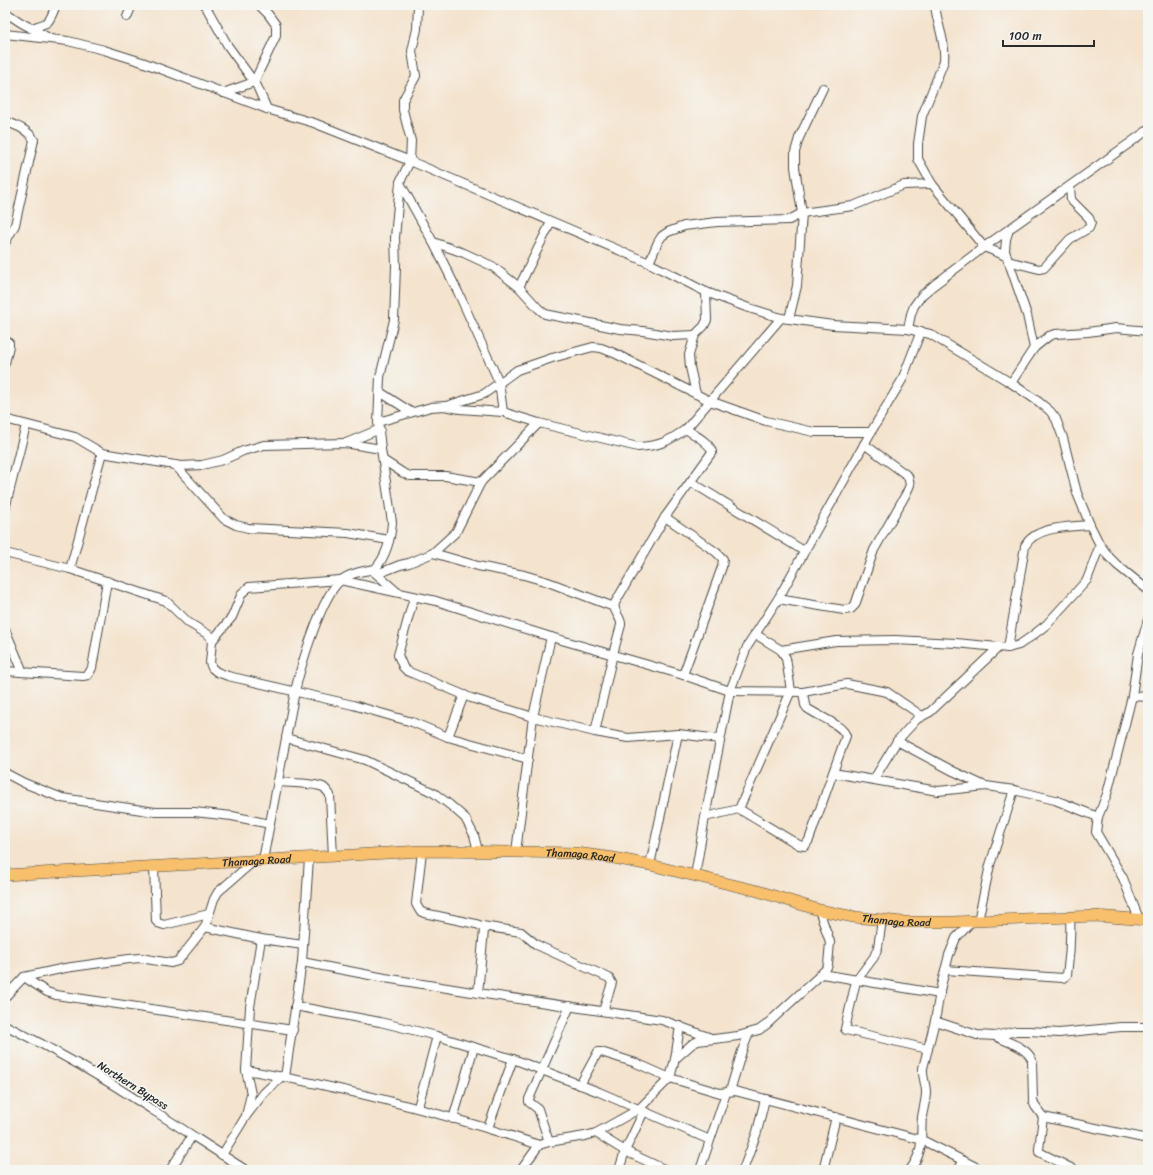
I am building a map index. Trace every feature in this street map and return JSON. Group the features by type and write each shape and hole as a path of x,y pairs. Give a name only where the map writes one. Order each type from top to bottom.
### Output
{"main road":[{"name":"Thamaga Road","path":"5,875 422,852 478,851 576,853 650,865 758,891 819,910 854,917 902,922 975,921 1095,916 1143,920"}],"street":[{"path":"31,28 49,22 56,5"},
{"path":"128,16 132,5"},
{"path":"205,5 228,46 254,82 267,109"},
{"path":"222,93 254,82 276,36 276,25 259,5"},
{"path":"374,572 392,531 379,425 380,377 394,320 396,266 395,238 400,182 410,161 411,141 403,110 403,100 416,76 412,52 417,29 418,5"},
{"path":"935,5 945,53 944,61 922,116 917,152 920,164 932,184 984,247 999,253 1008,259 1039,269 1044,268 1070,239 1089,228 1091,223 1089,218 1071,200 1070,186"},
{"path":"1144,5 1148,7"},
{"path":"5,12 51,39"},
{"path":"6,35 51,39 84,45 127,57 267,109 314,123 410,161 649,264 706,292 746,307 785,318 833,325 908,329 921,331 937,338 1010,383 1045,407 1056,419 1063,438 1077,493 1100,545 1117,565 1148,590"},
{"path":"444,406 460,409 503,412 539,423 638,446 650,446 669,441 686,430 710,401 785,318 797,286 802,213 795,167 797,143 823,88"},
{"path":"5,121 30,134 34,140 15,224 5,243"},
{"path":"908,329 912,310 922,295 984,247 1148,130"},
{"path":"400,182 433,242 458,292 499,382 503,412"},
{"path":"649,264 662,236 684,226 717,222 789,220 802,213 853,206 904,185 932,184"},
{"path":"519,287 551,222"},
{"path":"1009,230 1005,246 1027,315 1034,348"},
{"path":"433,242 464,253 492,266 519,287 545,314 620,330 643,331 673,336 695,335"},
{"path":"696,394 689,362 689,355 695,335 704,326 707,320 706,292"},
{"path":"1010,383 1034,348 1043,340 1055,334 1088,332 1116,328 1148,331"},
{"path":"695,876 730,691 747,647 778,599 864,444 904,376 921,331"},
{"path":"5,340 9,343 9,346 5,363"},
{"path":"345,443 379,425 410,412 431,407 444,406 484,394 517,370 552,358 593,347 601,348 614,353 710,401 766,421 814,432 871,432"},
{"path":"380,392 410,412"},
{"path":"5,419 75,437 96,451 102,453 181,466 202,465 223,460 243,451 264,445 345,443 381,449"},
{"path":"5,997 24,977 65,968 129,959 140,958 171,963 178,961 184,956 205,927 214,899 218,892 259,861 270,824 295,691 300,672 314,628 323,607 335,587 340,580 349,576 374,572 409,563 432,553 456,532 481,482 539,423"},
{"path":"5,509 26,424"},
{"path":"614,607 665,517 712,452 712,449 708,445 686,430"},
{"path":"778,599 844,610 851,609 855,605 874,550 910,485 908,476 864,444"},
{"path":"70,569 102,453"},
{"path":"383,460 410,476 445,476 481,482"},
{"path":"175,465 224,519 236,525 248,528 348,533 389,540"},
{"path":"691,482 804,551"},
{"path":"665,517 716,552 723,559 722,567 683,675"},
{"path":"1008,648 1025,546 1028,541 1039,533 1090,525"},
{"path":"781,650 836,641 880,640 956,643 1008,648 1019,645 1046,625 1087,580 1100,545"},
{"path":"5,553 70,569 166,601 189,623 209,635 212,640"},
{"path":"432,553 478,566 524,575 548,582 614,607 621,620 620,630 595,732"},
{"path":"374,572 397,592"},
{"path":"528,758 448,737 412,722 353,705 228,676 217,672 212,668 210,663 212,640 232,617 242,593 249,587 340,580 414,597 436,600 552,637 683,675 730,691 803,692 842,684 883,690 891,693 922,716"},
{"path":"5,671 83,676 88,675 92,668 106,581"},
{"path":"414,597 398,656 403,667 407,670 464,695 534,717 595,732 628,738 678,734 720,739"},
{"path":"1143,920 1117,865 1096,832 1098,817 1110,782 1132,696 1138,654 1148,620"},
{"path":"5,629 23,672"},
{"path":"739,809 791,691 786,658 781,650 755,634"},
{"path":"516,852 534,717 552,637"},
{"path":"874,779 897,741 918,719 930,712 999,647"},
{"path":"705,817 739,809 799,845 804,846 809,840 846,734 836,725 806,708 803,692"},
{"path":"448,737 464,695"},
{"path":"1132,696 1148,697"},
{"path":"650,865 678,734"},
{"path":"286,738 365,760 434,793 465,818 474,835 478,851"},
{"path":"897,741 953,771 986,786"},
{"path":"5,773 24,783 62,798 149,812 194,812 232,816 270,824"},
{"path":"833,773 938,791 986,786 1014,790 1056,800 1098,817"},
{"path":"279,782 317,785 324,788 330,794 333,857"},
{"path":"910,1170 918,1157 922,1140 922,1117 926,1093 923,1068 935,1021 945,970 956,938 975,921 990,865 1014,790"},
{"path":"422,852 416,904 418,908 424,913 482,926 521,932 537,945 609,978 612,983 603,1011"},
{"path":"222,1155 246,1116 264,1093 284,1076 293,1030 302,962 309,858"},
{"path":"154,866 156,921 158,923 164,925 209,914"},
{"path":"675,1059 692,1044 698,1041 738,1036 759,1030 822,974 828,965 830,942 819,910"},
{"path":"945,970 1063,978 1067,975 1069,960 1071,939 1070,917"},
{"path":"882,920 878,947 874,957 856,980 845,1027 846,1030 928,1050"},
{"path":"478,993 484,933 482,926"},
{"path":"205,927 261,939 303,945"},
{"path":"246,1116 250,1094 246,1070 250,1007 261,939"},
{"path":"302,962 385,978 478,993 662,1020 714,1039"},
{"path":"822,974 940,994"},
{"path":"24,977 47,992 56,994 249,1025 293,1030"},
{"path":"295,1006 380,1022 437,1036 513,1058 710,1140"},
{"path":"549,1142 538,1109 528,1100 570,1006"},
{"path":"935,1021 977,1035 995,1036 1016,1031 1059,1034 1121,1027 1148,1027"},
{"name":"Northern Bypass","path":"5,1025 96,1075 246,1170"},
{"path":"246,1070 284,1076 348,1090 488,1128 539,1145 596,1133 641,1110 670,1078 675,1059 680,1026"},
{"path":"700,1170 742,1051 750,1033"},
{"path":"418,1108 437,1036"},
{"path":"995,1036 1026,1051 1032,1060 1033,1101 1043,1117 1039,1152 1075,1170"},
{"path":"453,1118 474,1047"},
{"path":"580,1085 598,1052 600,1052 636,1063 670,1078 720,1093 735,1091 922,1140 982,1170"},
{"path":"488,1128 513,1058"},
{"path":"743,1170 757,1132 765,1099"},
{"path":"619,1170 641,1110"},
{"path":"823,1170 836,1117"},
{"path":"1043,1117 1147,1137"},
{"path":"596,1133 625,1151 666,1170"},
{"path":"170,1170 192,1136"},
{"path":"521,1170 539,1145"},
{"path":"958,1170 964,1161"}]}
